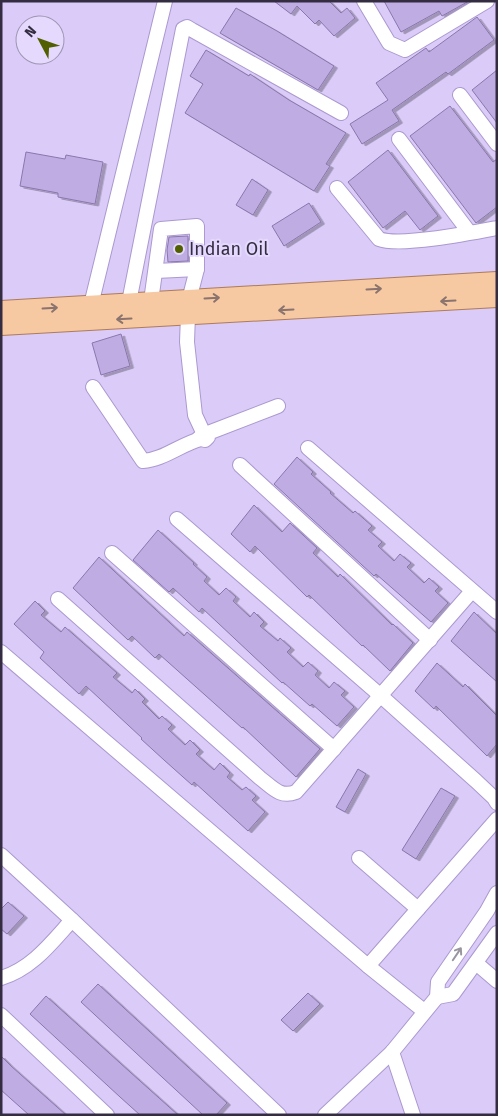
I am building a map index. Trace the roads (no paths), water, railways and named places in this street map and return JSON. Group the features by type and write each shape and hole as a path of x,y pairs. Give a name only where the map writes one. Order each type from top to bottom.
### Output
{"main road":[{"path":"1,326 188,307 497,281"},
{"path":"1,310 151,301 188,307 497,298"}],"street":[{"path":"92,305 165,1"},
{"path":"364,1 389,43 405,50 487,1"},
{"path":"129,302 183,28 187,27 341,113"},
{"path":"460,95 497,144"},
{"path":"399,139 470,232"},
{"path":"337,188 379,239 388,242 405,242 497,228"},
{"path":"151,301 161,229 197,226 197,269 188,307 187,342 195,415 203,434"},
{"path":"156,271 197,269"},
{"path":"93,387 143,461 152,460 203,434 278,406"},
{"path":"308,448 497,612"},
{"path":"240,465 430,640"},
{"path":"177,519 381,696 496,799"},
{"path":"112,553 334,749"},
{"path":"58,600 252,771 279,793 287,795 296,792 472,590"},
{"path":"1,652 368,966 424,1011"},
{"path":"368,966 497,819"},
{"path":"1,855 279,1115"},
{"path":"359,858 418,909"},
{"path":"325,1115 392,1052 436,997 438,982 487,911 497,893"},
{"path":"1,978 11,975 37,958 72,920"},
{"path":"436,997 453,994 497,933"},
{"path":"476,962 497,981"},
{"path":"1,1015 108,1115"},
{"path":"392,1052 413,1115"}],"place":[{"name":"Indian Oil","path":"179,249"}]}
